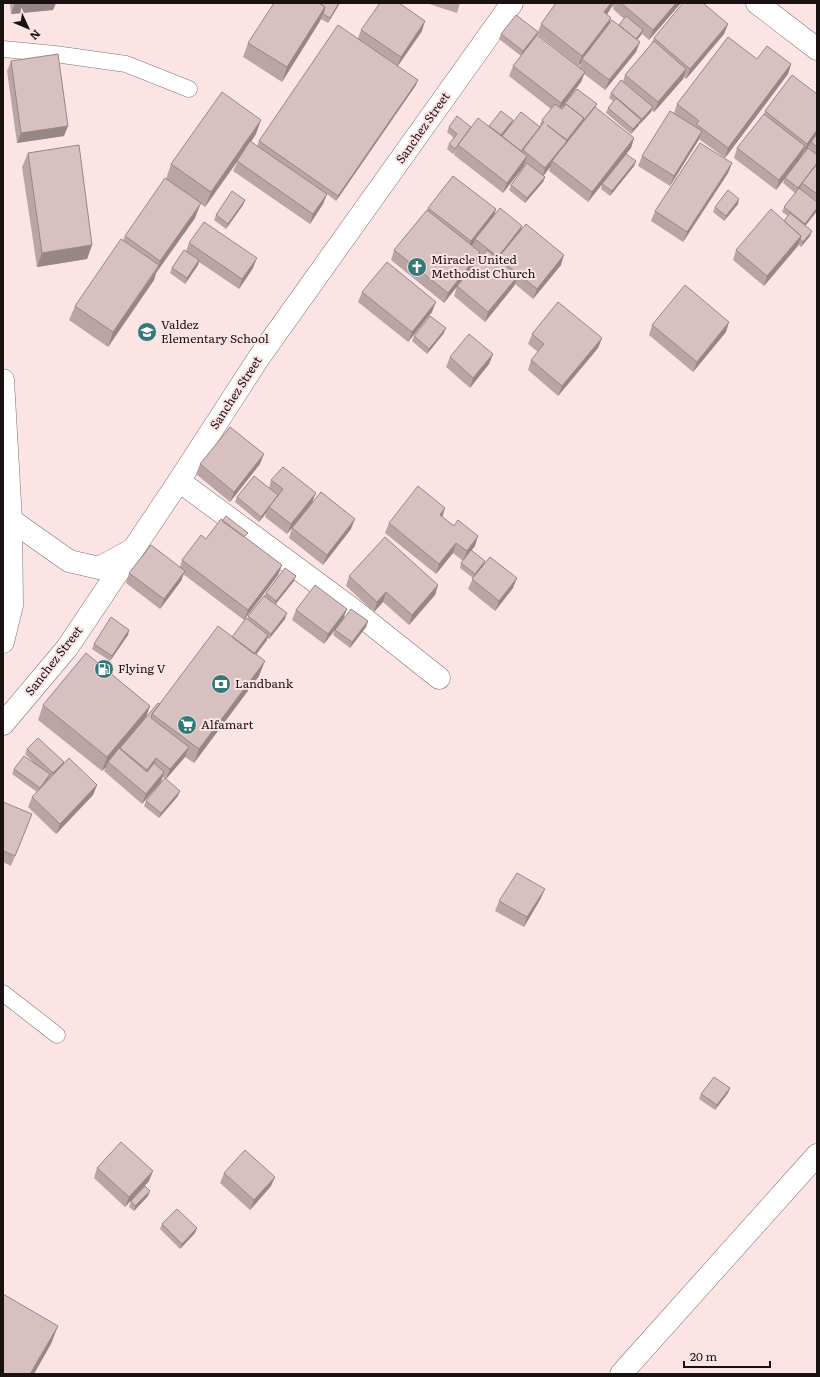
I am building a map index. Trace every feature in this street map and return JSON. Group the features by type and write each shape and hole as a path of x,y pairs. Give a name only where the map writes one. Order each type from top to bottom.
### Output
{"street":[{"name":"Sanchez Street","path":"3,724 66,648 179,481 260,356 512,3"},
{"path":"757,3 817,49"},
{"path":"3,380 11,520 12,606 3,642"},
{"path":"179,481 351,608 439,678"},
{"path":"11,520 69,562 99,568 132,550"},
{"path":"621,1374 817,1155"}],"lane":[{"path":"3,50 55,54 126,64 189,89"},
{"path":"3,993 56,1035"}],"building":[{"path":"274,3 319,3 325,7 287,67 248,43"},
{"path":"319,3 339,3 330,18 323,14 325,7"},
{"path":"380,3 399,3 425,21 401,57 361,30"},
{"path":"556,3 611,3 604,12 611,18 582,56 541,24"},
{"path":"621,3 676,3 653,30"},
{"path":"683,3 703,3 728,24 690,69 654,38"},
{"path":"516,15 538,32 523,51 501,34"},
{"path":"626,16 643,30 636,39 619,25"},
{"path":"612,20 640,42 609,80 582,59"},
{"path":"338,25 418,80 338,196 259,141"},
{"path":"537,35 585,72 561,103 513,66"},
{"path":"728,37 757,59 767,46 791,64 728,148 696,124 699,121 677,104"},
{"path":"654,41 686,69 658,102 625,75"},
{"path":"58,54 68,126 21,133 11,61"},
{"path":"792,75 817,94 817,130 807,144 765,111"},
{"path":"621,80 653,107 642,119 611,93"},
{"path":"577,89 597,104 583,121 584,118 566,104 563,106"},
{"path":"222,92 261,120 211,192 171,164"},
{"path":"616,98 641,120 633,129 608,108"},
{"path":"555,104 562,109 566,104 584,118 567,140 547,125 567,141 545,168 523,150 544,122 542,120"},
{"path":"595,107 634,138 592,192 552,161"},
{"path":"501,111 513,120 501,135 489,126"},
{"path":"670,111 702,131 674,176 642,156"},
{"path":"521,112 540,127 521,151 502,136"},
{"path":"764,114 805,146 779,180 737,148"},
{"path":"457,116 471,127 455,149 449,144 457,134 449,127"},
{"path":"478,118 527,156 507,183 458,145"},
{"path":"817,134 817,147 811,142"},
{"path":"250,141 327,194 313,214 237,161"},
{"path":"700,143 732,163 687,232 655,211"},
{"path":"79,145 92,245 42,253 28,153"},
{"path":"808,148 817,155 817,163 798,188 785,178"},
{"path":"626,154 636,161 612,191 602,184"},
{"path":"527,163 545,177 527,198 511,185"},
{"path":"817,164 817,194 802,183"},
{"path":"453,176 496,209 471,241 428,208"},
{"path":"165,178 201,203 160,261 125,236"},
{"path":"799,188 817,202 817,208 805,224 784,207"},
{"path":"728,190 739,199 726,216 715,207"},
{"path":"232,191 245,200 228,224 216,215"},
{"path":"500,208 522,226 498,257 475,239"},
{"path":"771,209 801,236 767,276 736,250"},
{"path":"427,210 480,252 448,293 394,250"},
{"path":"790,213 812,231 803,242 800,239 801,236 784,221"},
{"path":"204,222 257,258 242,279 189,243"},
{"path":"526,224 564,255 537,289 498,258"},
{"path":"121,239 159,265 113,332 75,306"},
{"path":"184,250 199,260 187,278 172,268"},
{"path":"487,250 518,276 488,312 457,286"},
{"path":"387,262 436,302 412,332 362,292"},
{"path":"685,285 729,322 697,362 652,325"},
{"path":"558,302 602,338 562,386 531,360 544,344 532,334"},
{"path":"430,316 446,328 429,349 414,336"},
{"path":"469,334 493,354 473,378 450,357"},
{"path":"230,427 264,454 234,492 200,464"},
{"path":"283,467 316,493 291,524 269,507 283,489 271,480"},
{"path":"254,476 278,495 261,517 237,497"},
{"path":"418,486 445,508 440,515 454,526 458,520 478,536 467,551 456,543 439,564 389,523"},
{"path":"321,492 355,519 327,555 292,528"},
{"path":"226,516 248,533 244,537 222,521"},
{"path":"221,519 282,565 248,610 182,560 201,535 206,539"},
{"path":"385,537 438,585 412,615 386,592 377,602 349,576"},
{"path":"151,545 185,571 164,599 129,573"},
{"path":"471,550 485,561 475,574 461,563"},
{"path":"490,557 517,578 499,601 472,579"},
{"path":"285,568 296,576 276,601 266,593"},
{"path":"315,585 347,609 328,634 296,610"},
{"path":"264,596 287,613 271,634 248,616"},
{"path":"351,609 368,621 352,642 335,630"},
{"path":"111,617 129,630 112,656 94,644"},
{"path":"246,618 268,635 254,654 232,637"},
{"path":"218,626 265,661 199,749 152,714"},
{"path":"86,653 150,706 107,757 43,705"},
{"path":"158,703 160,704 152,714 151,718 189,747 170,769 156,758 147,770 120,748"},
{"path":"38,738 64,762 53,773 27,749"},
{"path":"119,748 147,772 154,763 164,772 146,794 108,762"},
{"path":"24,756 50,774 40,788 14,769"},
{"path":"69,758 97,785 60,824 32,797"},
{"path":"165,778 180,791 161,813 146,801"},
{"path":"3,802 32,814 15,856 3,851"},
{"path":"517,873 545,889 527,917 499,901"},
{"path":"714,1077 730,1088 717,1105 701,1094"},
{"path":"121,1142 153,1171 129,1197 97,1168"},
{"path":"245,1150 275,1177 254,1200 224,1173"},
{"path":"145,1186 150,1191 135,1206 131,1201"},
{"path":"177,1209 197,1228 182,1244 162,1224"},
{"path":"3,1294 58,1326 30,1374 3,1374"}],"place":[{"name":"Miracle United Methodist Church","path":"417,267"},
{"name":"Valdez Elementary School","path":"147,332"},
{"name":"Flying V","path":"104,669"},
{"name":"Landbank","path":"221,684"},
{"name":"Alfamart","path":"187,725"}]}
